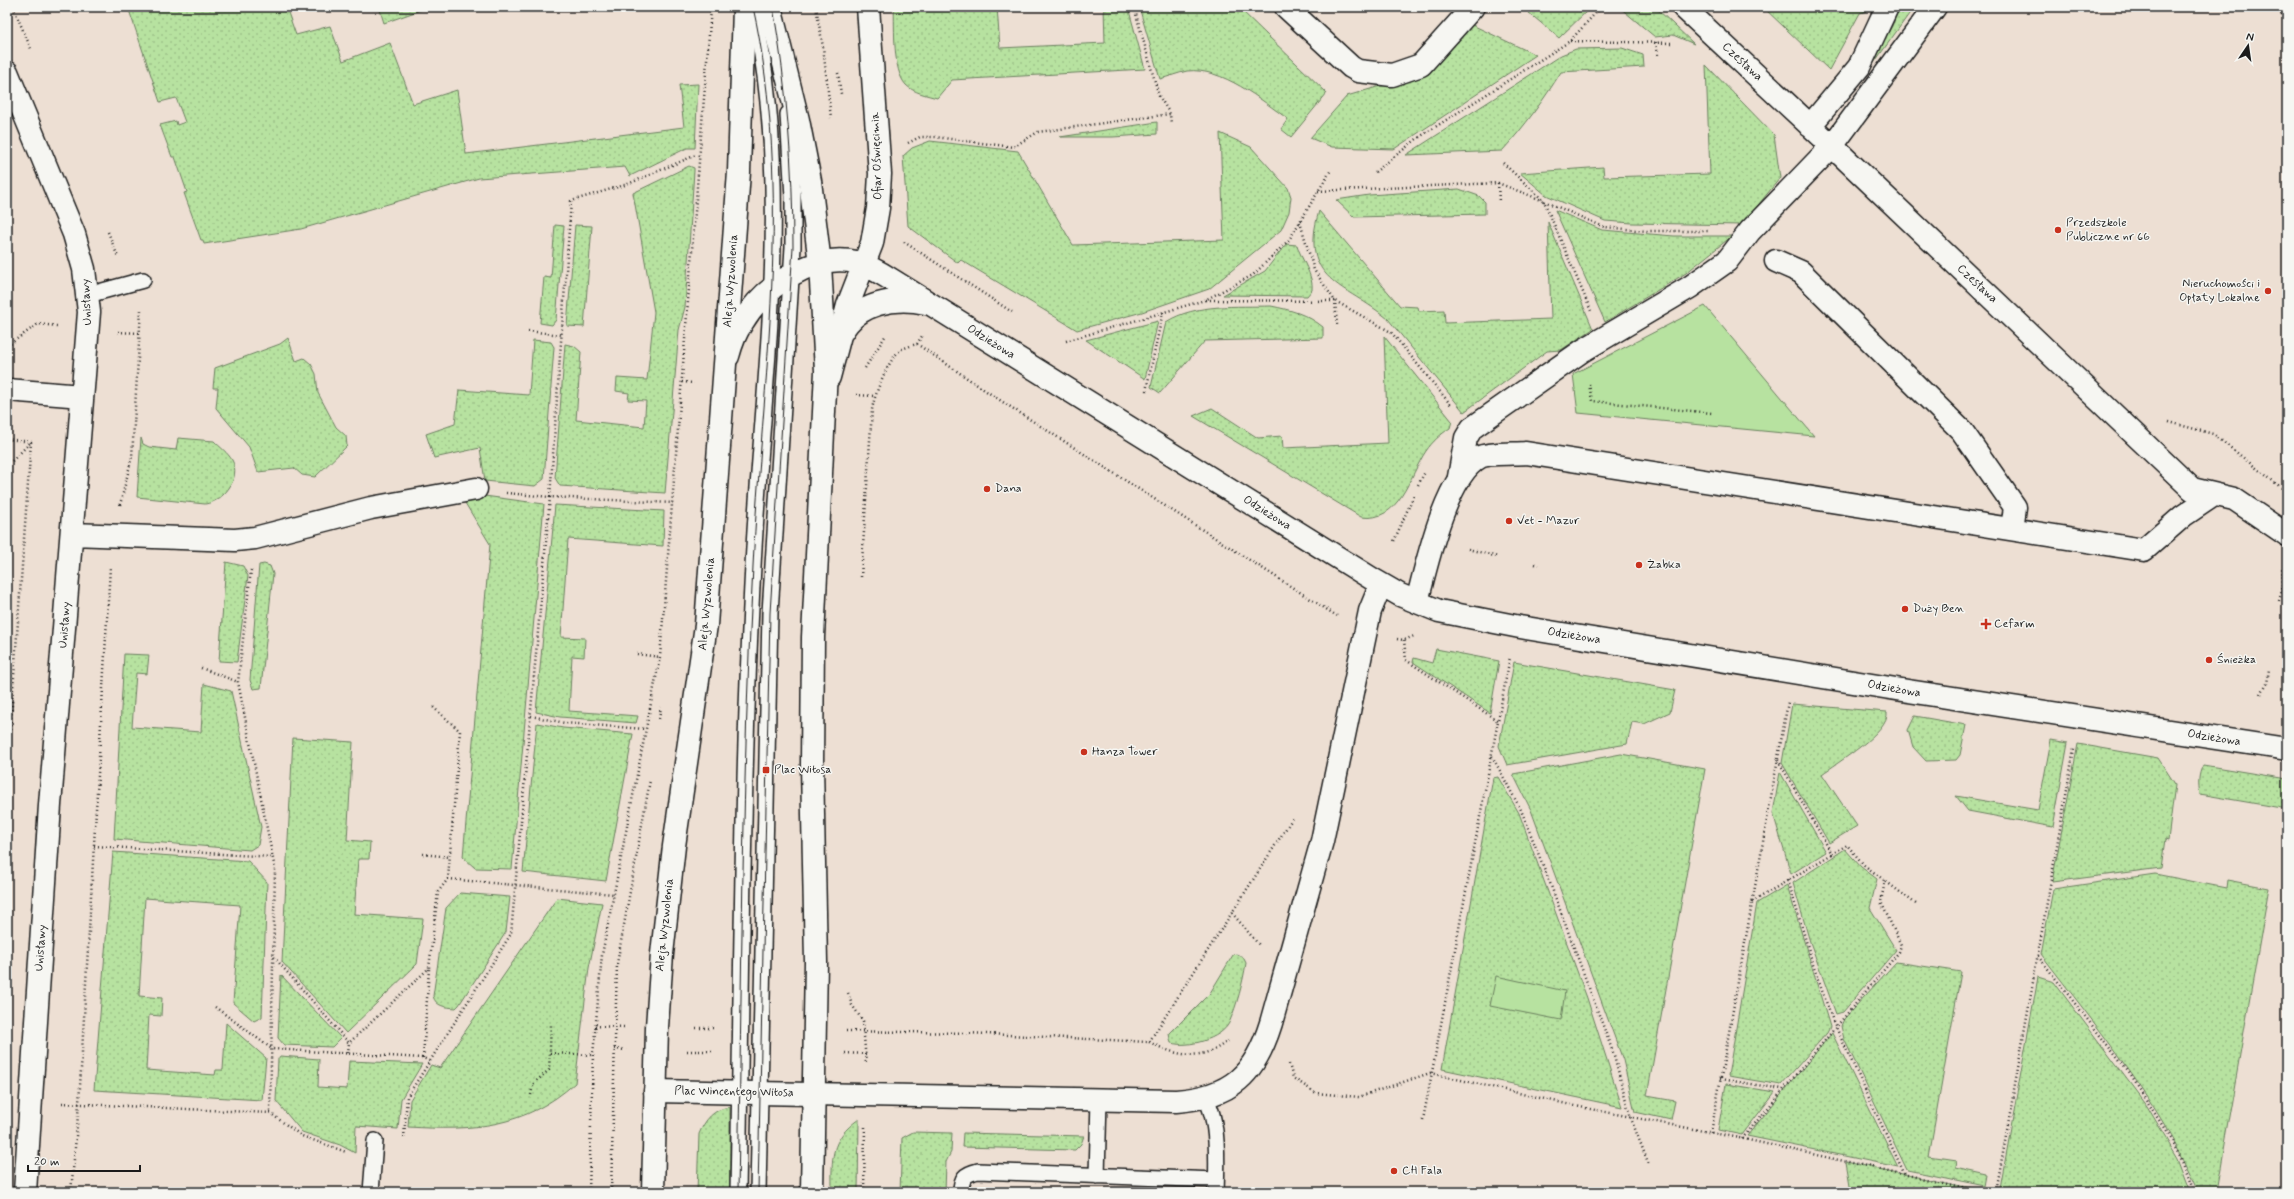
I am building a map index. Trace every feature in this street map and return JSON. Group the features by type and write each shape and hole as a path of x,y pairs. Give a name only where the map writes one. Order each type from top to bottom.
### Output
{"street":[{"path":"770,7 806,157 820,264 825,393 813,637 812,758 816,962 812,1192"},
{"name":"Ofiar Oświęcimia","path":"825,393 848,305 864,265 874,233 880,183 868,7"},
{"path":"1286,7 1351,67 1358,71 1392,74 1421,65 1473,7"},
{"name":"Czesława","path":"1683,7 1832,146 2192,489 2234,499 2287,535"},
{"path":"1810,126 1859,67 1887,7"},
{"path":"1417,602 1438,530 1459,477 1466,438 1472,428 1582,350 1690,287 1726,260 1750,231 1832,146 1936,7"},
{"name":"Aleja Wyzwolenia","path":"653,1192 655,1091 662,947 674,846 704,646 740,157 747,9"},
{"name":"Unisławy","path":"7,72 74,234 84,269 88,295 89,329 82,396 50,805 25,1192"},
{"name":"Odzieżowa","path":"820,264 841,261 864,265 877,270 1381,584 1417,602 1454,615 1908,691 2287,749"},
{"path":"1776,261 1801,272 1962,431 2015,507 2012,529"},
{"name":"Aleja Wyzwolenia","path":"723,385 728,357 736,333 750,311 771,290 792,275 820,264"},
{"name":"Odzieżowa","path":"838,341 847,324 857,314 880,303 913,301 925,303 939,310"},
{"path":"7,390 82,396"},
{"path":"1459,477 1481,456 1526,453 2144,550 2183,516 2214,495"},
{"path":"72,534 212,541 255,538 370,508 476,489"},
{"name":"Plac Wincentego Witosa","path":"655,1091 1176,1101 1205,1098 1227,1089 1243,1076 1261,1052 1268,1032 1322,841 1370,610 1381,584"}],"lane":[{"path":"747,9 765,83 771,144 773,204 771,290 757,481 750,622 750,1093 758,1192"},
{"path":"738,1192 750,1093 770,614 792,275 791,161 779,41"},
{"path":"88,295 143,280"},
{"path":"961,1192 961,1181 967,1173 978,1171 1097,1176 1216,1186 1214,1131 1210,1107 1205,1098"},
{"path":"1097,1176 1099,1099"},
{"path":"371,1192 375,1141"}],"path":[{"path":"589,1192 593,1055 602,955 660,657 711,7"},
{"path":"816,7 823,47 832,124"},
{"path":"1134,7 1159,96 1170,114 1171,124"},
{"path":"1375,172 1418,138 1530,69 1570,41 1601,7"},
{"path":"2277,7 2287,25"},
{"path":"1570,41 1670,42 1676,44"},
{"path":"1656,42 1658,55"},
{"path":"838,73 841,95"},
{"path":"905,145 915,139 926,137 1013,147 1038,132 1170,114"},
{"path":"404,1141 407,1097 511,934 550,497 571,201 628,184 696,155 699,156"},
{"path":"1503,163 1544,201 1584,296"},
{"path":"1066,342 1205,300 1253,275 1289,240 1331,170"},
{"path":"1318,191 1498,184 1544,201 1604,227 1648,231 1750,231"},
{"path":"1498,184 1500,202"},
{"path":"1300,222 1314,270 1335,301 1391,332 1454,408"},
{"path":"899,238 1012,312"},
{"path":"1205,300 1335,301"},
{"path":"1335,301 1337,326"},
{"path":"71,1192 79,1104 112,536 132,457 141,310 138,304"},
{"path":"1146,391 1163,312"},
{"path":"528,331 562,335"},
{"path":"863,372 887,334"},
{"path":"861,578 875,396 880,382 901,350 917,344 994,397 1365,633 1404,640 1418,634"},
{"path":"694,378 694,391"},
{"path":"1589,380 1592,401 1712,412"},
{"path":"850,395 875,396"},
{"path":"2213,434 2287,492"},
{"path":"7,439 31,442"},
{"path":"12,461 31,442"},
{"path":"7,773 31,442"},
{"path":"516,495 673,503"},
{"path":"255,538 238,682 275,870 270,1113"},
{"path":"1468,550 1498,557"},
{"path":"1535,564 1539,565"},
{"path":"2282,591 2287,592"},
{"path":"1404,640 1406,660 1498,721"},
{"path":"1423,1120 1430,1073 1511,651"},
{"path":"637,654 660,657"},
{"path":"201,668 238,682"},
{"path":"2261,694 2267,683 2269,669"},
{"path":"1711,1132 1789,696"},
{"path":"659,723 661,705"},
{"path":"423,1058 429,968 438,892 448,879 460,731 433,707"},
{"path":"531,716 565,723 645,729"},
{"path":"1996,1192 2074,748"},
{"path":"1492,756 1521,810 1550,883 1614,1055 1630,1116 1649,1165"},
{"path":"1778,760 1832,854"},
{"path":"611,1192 614,1026 618,953 651,775"},
{"path":"1149,1042 1298,810"},
{"path":"94,846 272,857"},
{"path":"1752,902 1847,846 1864,865 1916,904"},
{"path":"423,854 450,857"},
{"path":"448,879 613,894"},
{"path":"1788,880 1814,968 1835,1026 1905,1175"},
{"path":"1742,1139 1835,1026 1900,952 1901,945 1881,902 1884,880"},
{"path":"1232,913 1261,947 1259,954"},
{"path":"2038,955 2130,1074 2181,1155 2195,1192"},
{"path":"273,957 349,1043"},
{"path":"348,1053 349,1043 429,968"},
{"path":"215,1007 272,1049 423,1058 430,1061"},
{"path":"531,1095 533,1084 549,1070 551,1025"},
{"path":"595,1026 629,1027"},
{"path":"842,1031 967,1032 1149,1042 1172,1053 1190,1054 1210,1052 1222,1046 1234,1037 1241,1026 1285,1037 1292,1042 1288,1059 1293,1078 1316,1093 1359,1097 1430,1073 1711,1132 1984,1192"},
{"path":"550,1053 593,1055"},
{"path":"842,1053 866,1054"},
{"path":"1720,1079 1782,1090"},
{"path":"31,1101 270,1113 302,1136 341,1149 355,1157 374,1158"},
{"path":"864,1192 865,1123"}],"green space":[{"path":"128,7 286,7 296,35 330,26 343,61 390,43 413,104 457,90 466,154 684,127 679,85 698,84 695,148 687,148 630,176 625,167 479,178 301,229 204,244 203,240 201,240 184,193 187,192 175,157 172,157 160,125 176,121 177,125 185,122 176,98 160,102"},
{"path":"379,7 429,7 384,23"},
{"path":"894,7 997,7 1000,48 1105,43 1104,7 1128,7 1145,69 952,80 937,98 909,88 902,78 896,59"},
{"path":"1139,7 1238,7 1327,93 1291,137 1281,129 1288,119 1253,94 1227,79 1200,71 1187,71 1160,79"},
{"path":"1522,7 1591,7 1559,38"},
{"path":"1619,7 1655,7 1694,44 1673,35 1655,37"},
{"path":"1763,7 1869,7 1867,11 1860,13 1829,70"},
{"path":"1900,7 1914,7 1861,81 1892,26"},
{"path":"1468,23 1536,55 1394,149 1332,147 1310,138 1347,96 1387,84"},
{"path":"1622,48 1643,55 1644,67 1561,72 1533,113 1502,151 1406,155 1561,55 1576,49"},
{"path":"1706,65 1774,135 1780,178 1742,225 1632,223 1605,221 1546,195 1520,173 1603,167 1604,177 1710,174"},
{"path":"1157,122 1157,134 1113,137 1060,137"},
{"path":"1220,133 1251,147 1288,188 1291,197 1289,212 1281,230 1209,289 1142,312 1077,330 961,260 958,263 908,226 903,156 912,148 930,141 1018,151 1073,245 1224,240"},
{"path":"689,166 694,168 694,171 685,307 679,330 665,493 560,486 555,478 565,344 574,346 581,352 576,420 644,427 646,401 628,400 629,393 616,391 617,378 647,380 654,312 633,193"},
{"path":"1459,189 1479,196 1485,202 1485,214 1354,217 1336,200 1369,195"},
{"path":"1555,210 1602,230 1674,236 1732,236 1686,273 1605,322"},
{"path":"1319,211 1400,306 1418,307 1419,311 1444,310 1445,323 1551,319 1548,222 1593,329 1561,350 1547,351 1464,412 1388,319 1342,288 1330,278 1321,267 1315,252 1314,234"},
{"path":"555,225 564,226 556,320 552,325 540,323 544,277 551,278"},
{"path":"575,225 592,226 584,327 567,326"},
{"path":"1286,244 1297,245 1309,273 1312,290 1307,296 1223,295 1265,271"},
{"path":"1231,306 1271,306 1292,311 1311,319 1323,327 1323,338 1205,341 1160,393 1151,387 1166,322 1178,316 1203,309"},
{"path":"1705,306 1814,436 1578,413 1573,374"},
{"path":"1158,321 1145,379 1086,340"},
{"path":"1384,336 1452,421 1450,428 1437,438 1426,451 1402,496 1385,513 1374,517 1361,517 1193,416 1212,408 1258,438 1282,436 1283,448 1388,443"},
{"path":"288,338 296,361 304,358 311,364 316,374 318,393 336,427 346,436 347,446 315,477 302,475 294,468 258,472 249,447 216,408 218,388 213,388 215,368 280,344"},
{"path":"533,340 551,342 554,347 544,479 535,486 485,481 480,448 434,458 426,434 455,424 459,390 529,395"},
{"path":"141,438 143,444 149,447 176,450 178,438 214,441 232,460 235,474 233,481 224,494 218,499 205,504 137,497"},
{"path":"477,495 544,504 512,869 475,868 463,857 490,544 462,498"},
{"path":"555,505 664,511 663,546 568,539 561,637 585,638 584,657 572,656 569,711 638,716 636,723 560,717 536,712"},
{"path":"226,562 243,566 248,576 237,662 219,661"},
{"path":"264,564 270,566 273,574 261,688 253,689 250,680 259,565"},
{"path":"1436,649 1499,661 1490,713 1413,662 1414,658 1432,663"},
{"path":"124,654 149,655 147,674 136,673 132,727 201,732 204,684 231,691 261,827 258,845 250,850 114,839"},
{"path":"1514,662 1675,690 1670,712 1644,724 1632,722 1627,744 1507,765 1499,746"},
{"path":"1792,704 1887,712 1886,720 1872,737 1850,755 1822,774 1857,826 1829,843 1782,763"},
{"path":"1915,716 1966,725 1960,755 1956,760 1926,761 1913,747 1908,730"},
{"path":"537,723 563,728 633,734 606,881 523,872"},
{"path":"293,738 353,742 347,840 370,842 369,859 358,859 354,914 423,919 417,964 346,1033 282,962"},
{"path":"2051,740 2068,743 2053,827 1968,811 1956,796 2038,810"},
{"path":"2078,744 2158,758 2175,784 2168,840 2165,839 2161,868 2052,882"},
{"path":"1621,754 1705,769 1647,1096 1675,1101 1671,1120 1635,1112 1623,1060 1531,810 1513,774"},
{"path":"2203,765 2287,779 2287,809 2200,794 2199,780"},
{"path":"1780,772 1826,852 1791,874 1773,813"},
{"path":"1498,777 1519,813 1587,998 1622,1107 1442,1069 1493,778"},
{"path":"1845,849 1861,867 1877,879 1870,908 1896,950 1843,1012 1836,1014 1810,942 1793,883"},
{"path":"113,852 248,861 267,882 262,1017 254,1021 233,1003 240,905 145,898 139,996 162,998 161,1016 149,1015 146,1070 215,1075 216,1070 223,1070 226,1023 266,1058 262,1100 94,1090"},
{"path":"2155,874 2226,888 2227,880 2269,888 2216,1192 2199,1192 2184,1159 2148,1098 2128,1068 2041,954 2053,889"},
{"path":"1787,885 1830,1027 1827,1033 1781,1085 1728,1076 1757,903"},
{"path":"460,893 510,897 506,932 456,1008 445,1007 439,1004 434,1000 433,996 446,908"},
{"path":"557,898 602,903 589,968 575,1083 556,1098 517,1118 476,1127 408,1127 410,1100 431,1065 440,1068"},
{"path":"1236,954 1243,957 1246,963 1237,1001 1229,1023 1225,1029 1212,1038 1203,1041 1186,1044 1171,1043 1169,1034 1210,993 1233,955"},
{"path":"1896,962 1961,972 1929,1156 1956,1160 1955,1168 1987,1175 1985,1186 1907,1170 1844,1039 1841,1026 1844,1019"},
{"path":"281,975 341,1038 332,1047 284,1045 278,1038"},
{"path":"1496,976 1565,991 1561,1020 1490,1006"},
{"path":"2038,977 2054,982 2147,1106 2178,1158 2191,1192 2021,1192 2000,1188"},
{"path":"1832,1033 1898,1167 1747,1136"},
{"path":"280,1056 319,1059 318,1087 347,1089 349,1061 422,1064 401,1099 398,1129 356,1126 355,1153 340,1145 302,1132 276,1101 278,1059"},
{"path":"1726,1084 1775,1092 1742,1135 1718,1130"},
{"path":"730,1107 730,1192 697,1192 699,1134 710,1116 719,1110"},
{"path":"859,1119 858,1192 832,1192 834,1151 842,1135"},
{"path":"913,1132 952,1133 951,1152 946,1162 945,1192 900,1192 902,1138"},
{"path":"963,1133 1084,1136 1081,1144 1075,1150 962,1147"},
{"path":"1846,1162 1988,1192 1856,1192 1850,1185"}],"tram line":[{"path":"738,1192 744,800 749,644 757,496 772,286 773,216 772,146 765,76 753,7"},
{"path":"758,1192 770,613 793,247 792,187 788,127 782,67 773,7"}],"place":[{"name":"Przedszkole Publiczne nr 66","path":"2058,230"},
{"name":"Nieruchomości i Opłaty Lokalne","path":"2268,291"},
{"name":"Dana","path":"987,489"},
{"name":"Vet - Mazur","path":"1509,521"},
{"name":"Żabka","path":"1639,565"},
{"name":"Duży Ben","path":"1905,609"},
{"name":"Cefarm","path":"1986,624"},
{"name":"Śnieżka","path":"2209,660"},
{"name":"Hanza Tower","path":"1084,752"},
{"name":"Plac Witosa","path":"766,770"},
{"name":"CH Fala","path":"1394,1171"}]}
